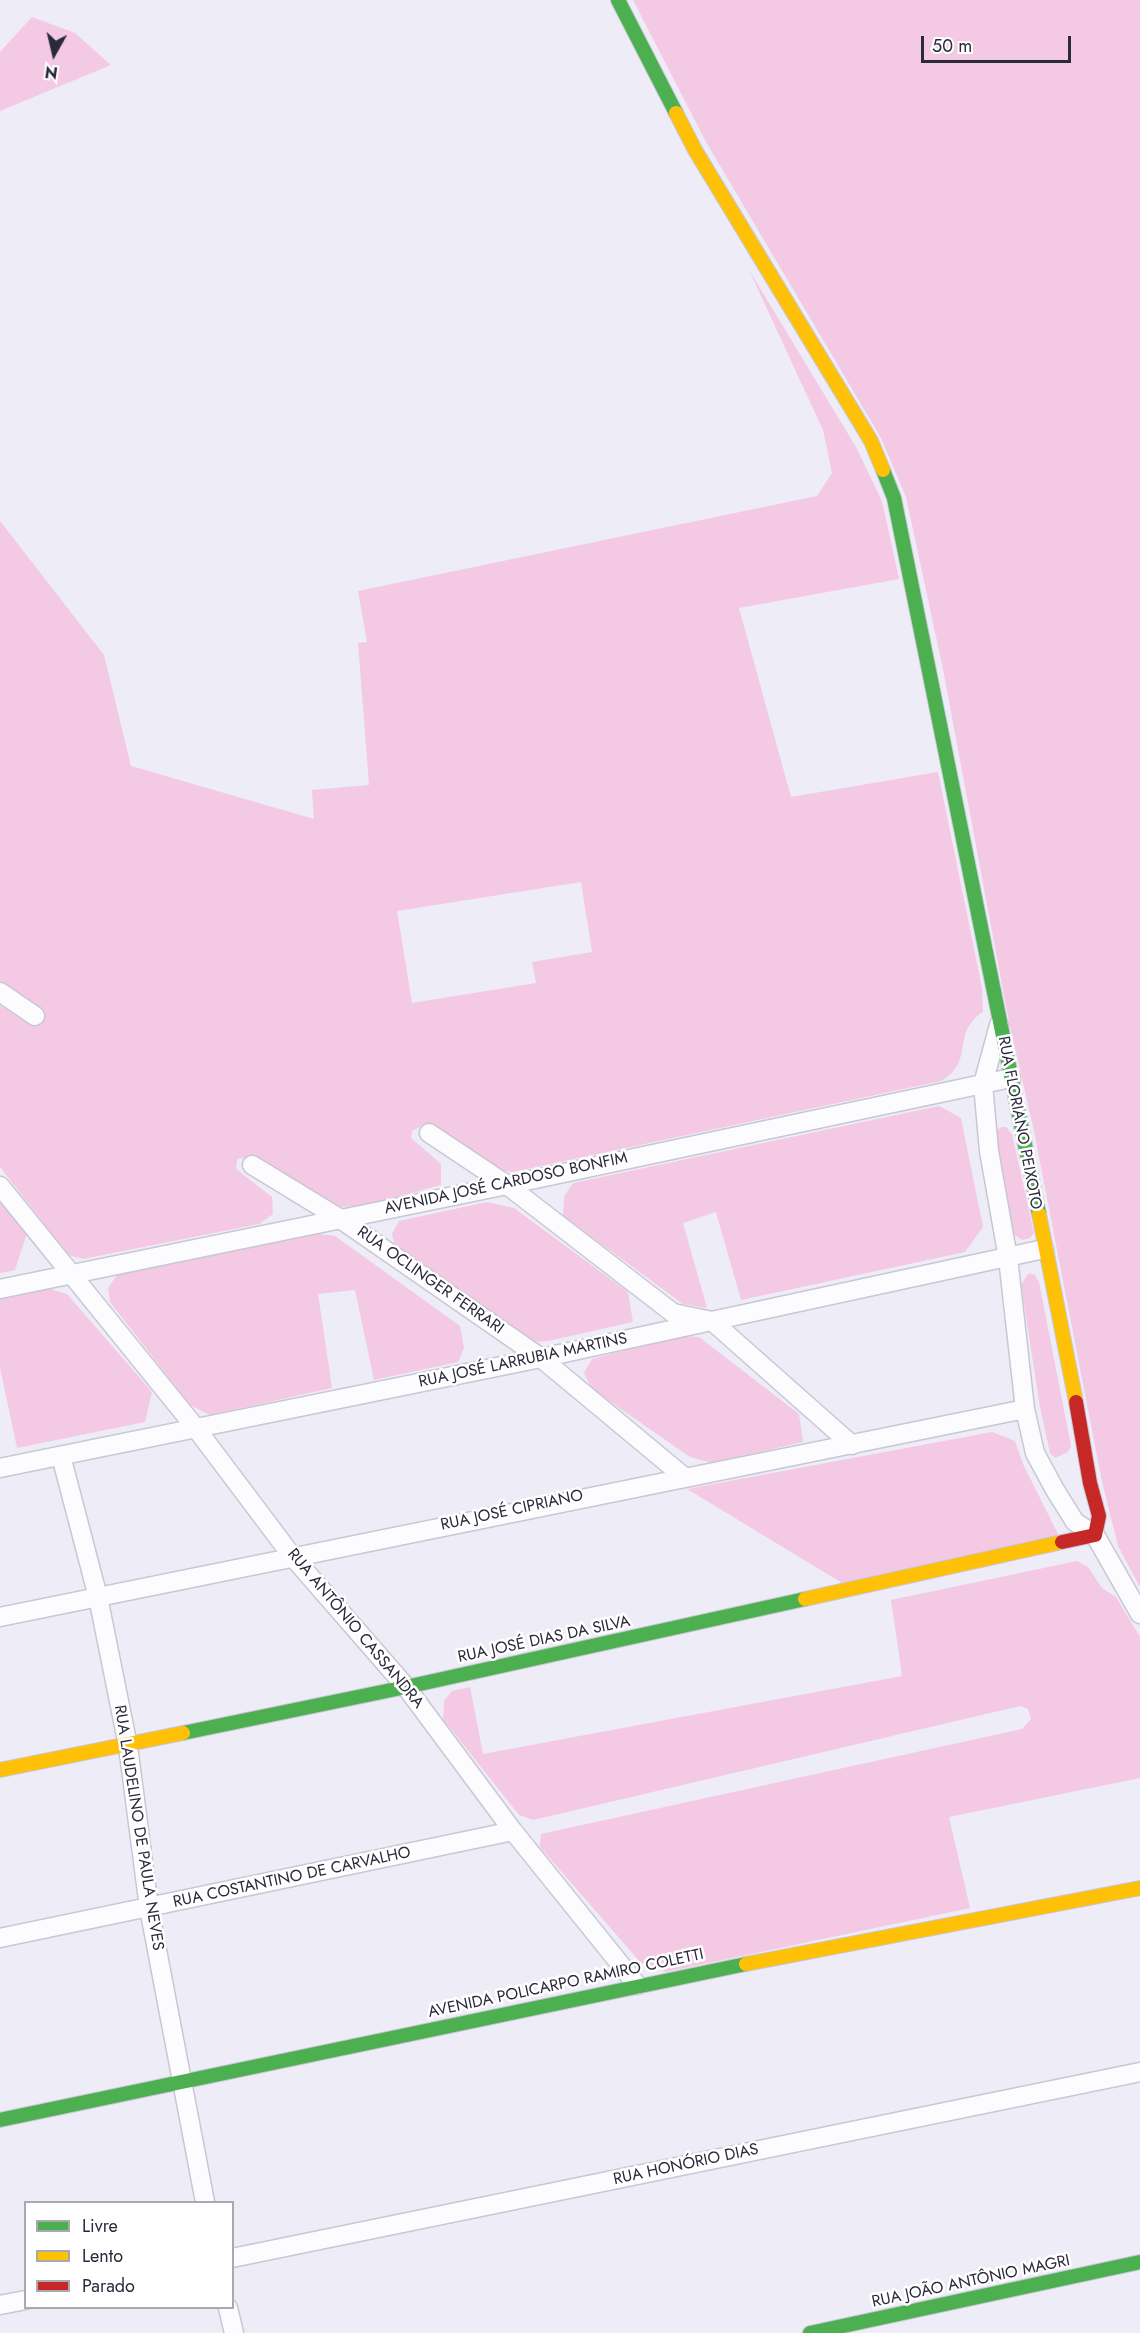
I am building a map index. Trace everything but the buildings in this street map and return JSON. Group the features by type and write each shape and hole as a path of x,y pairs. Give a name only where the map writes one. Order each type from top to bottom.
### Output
{"street":[{"path":"618,0 695,150 871,441 894,498 935,694 999,1025"},
{"path":"0,992 34,1016"},
{"name":"RUA FLORIANO PEIXOTO","path":"999,1025 1076,1400 1090,1483 1099,1516 1095,1536"},
{"name":"RUA FLORIANO PEIXOTO","path":"999,1025 983,1084 989,1151 1008,1258 1025,1409 1035,1453 1075,1522 1095,1536 1140,1614"},
{"name":"AVENIDA JOSÉ CARDOSO BONFIM","path":"0,1288 507,1185 1011,1078"},
{"path":"429,1133 507,1185 673,1313 712,1321 852,1445"},
{"name":"RUA OCLINGER FERRARI","path":"252,1165 339,1218 541,1358 683,1476"},
{"name":"RUA ANTÔNIO CASSANDRA","path":"0,1186 195,1427 292,1556 406,1687 513,1831 637,1985"},
{"name":"RUA JOSÉ LARRUBIA MARTINS","path":"0,1468 541,1358 1044,1249"},
{"name":"RUA JOSÉ CIPRIANO","path":"0,1617 683,1476 852,1445 1025,1409"},
{"name":"RUA LAUDELINO DE PAULA NEVES","path":"61,1456 98,1597 128,1746 148,1908 205,2201"},
{"name":"RUA JOSÉ DIAS DA SILVA","path":"0,1770 128,1746 406,1687 1095,1536"},
{"name":"RUA COSTANTINO DE CARVALHO","path":"0,1938 513,1831"},
{"name":"AVENIDA POLICARPO RAMIRO COLETTI","path":"0,2120 637,1985 1140,1888"},
{"name":"RUA HONÓRIO DIAS","path":"234,2258 1140,2072"},
{"name":"RUA JOÃO ANTÔNIO MAGRI","path":"810,2333 1140,2262"},
{"path":"0,2305 24,2300"},
{"path":"228,2309 234,2333"}],"shaded area":[{"path":"633,0 1140,0 1140,1587 1118,1546 1102,1482 1034,1131 1009,1022 943,669 906,497 881,438 706,142"},
{"path":"32,17 75,33 111,65 0,111 0,52"},
{"path":"749,270 856,447 882,501 899,579 739,608 791,797 938,772 982,988 983,1012 967,1029 958,1065 952,1073 941,1081 513,1172 494,1169 435,1125 426,1124 412,1131 411,1138 441,1164 441,1185 384,1201 354,1206 328,1205 306,1193 274,1168 250,1158 237,1159 236,1169 272,1197 273,1214 259,1224 83,1259 68,1255 0,1167 0,1005 25,1022 35,1024 39,1008 0,981 0,521 104,655 131,766 314,819 312,790 369,785 358,643 367,642 358,591 817,496 832,473 823,430","holes":["581,882 592,952 532,962 536,983 412,1003 397,911"]},
{"path":"939,1106 961,1118 983,1227 965,1252 741,1300 716,1212 683,1223 707,1308 683,1304 563,1216 564,1197 573,1183"},
{"path":"1001,1127 1006,1127 1012,1134 1034,1233 1030,1238 1022,1240 1012,1233 995,1139 996,1132"},
{"path":"0,1201 27,1233 15,1270 0,1273"},
{"path":"487,1202 514,1208 628,1292 633,1322 548,1341 532,1342 395,1247 392,1234 399,1221"},
{"path":"310,1233 335,1236 460,1326 464,1348 458,1362 374,1380 355,1290 318,1294 332,1388 210,1415 190,1405 110,1302 108,1288 117,1275"},
{"path":"1028,1274 1034,1274 1039,1282 1071,1446 1068,1452 1055,1458 1050,1453 1040,1407 1021,1285"},
{"path":"47,1288 67,1294 152,1392 145,1422 17,1448 0,1368 0,1298"},
{"path":"682,1336 699,1337 799,1414 803,1442 712,1463 690,1457 592,1389 584,1373 592,1359"},
{"path":"992,1432 1015,1441 1023,1464 1059,1536 857,1592 687,1489"},
{"path":"1077,1561 1088,1567 1102,1588 1116,1597 1140,1637 1140,1778 949,1817 970,1908 666,1972 641,1963 540,1847 541,1834 1022,1729 1031,1719 1028,1709 1020,1706 533,1820 519,1815 443,1719 444,1701 452,1691 470,1687 483,1754 902,1676 891,1600"}],"traffic: fast":[{"path":"618,0 676,113"},
{"path":"883,470 894,498 1039,1214"},
{"path":"183,1733 406,1687 805,1599"},
{"path":"0,2120 746,1964"},
{"path":"810,2333 1140,2262"}],"traffic: slow":[{"path":"676,113 695,150 871,441 883,470"},
{"path":"1039,1214 1076,1402"},
{"path":"805,1599 1062,1542"},
{"path":"0,1770 183,1733"},
{"path":"746,1964 1140,1888"}],"traffic: jam":[{"path":"1062,1542 1095,1535 1099,1516 1090,1483 1076,1402"}]}
